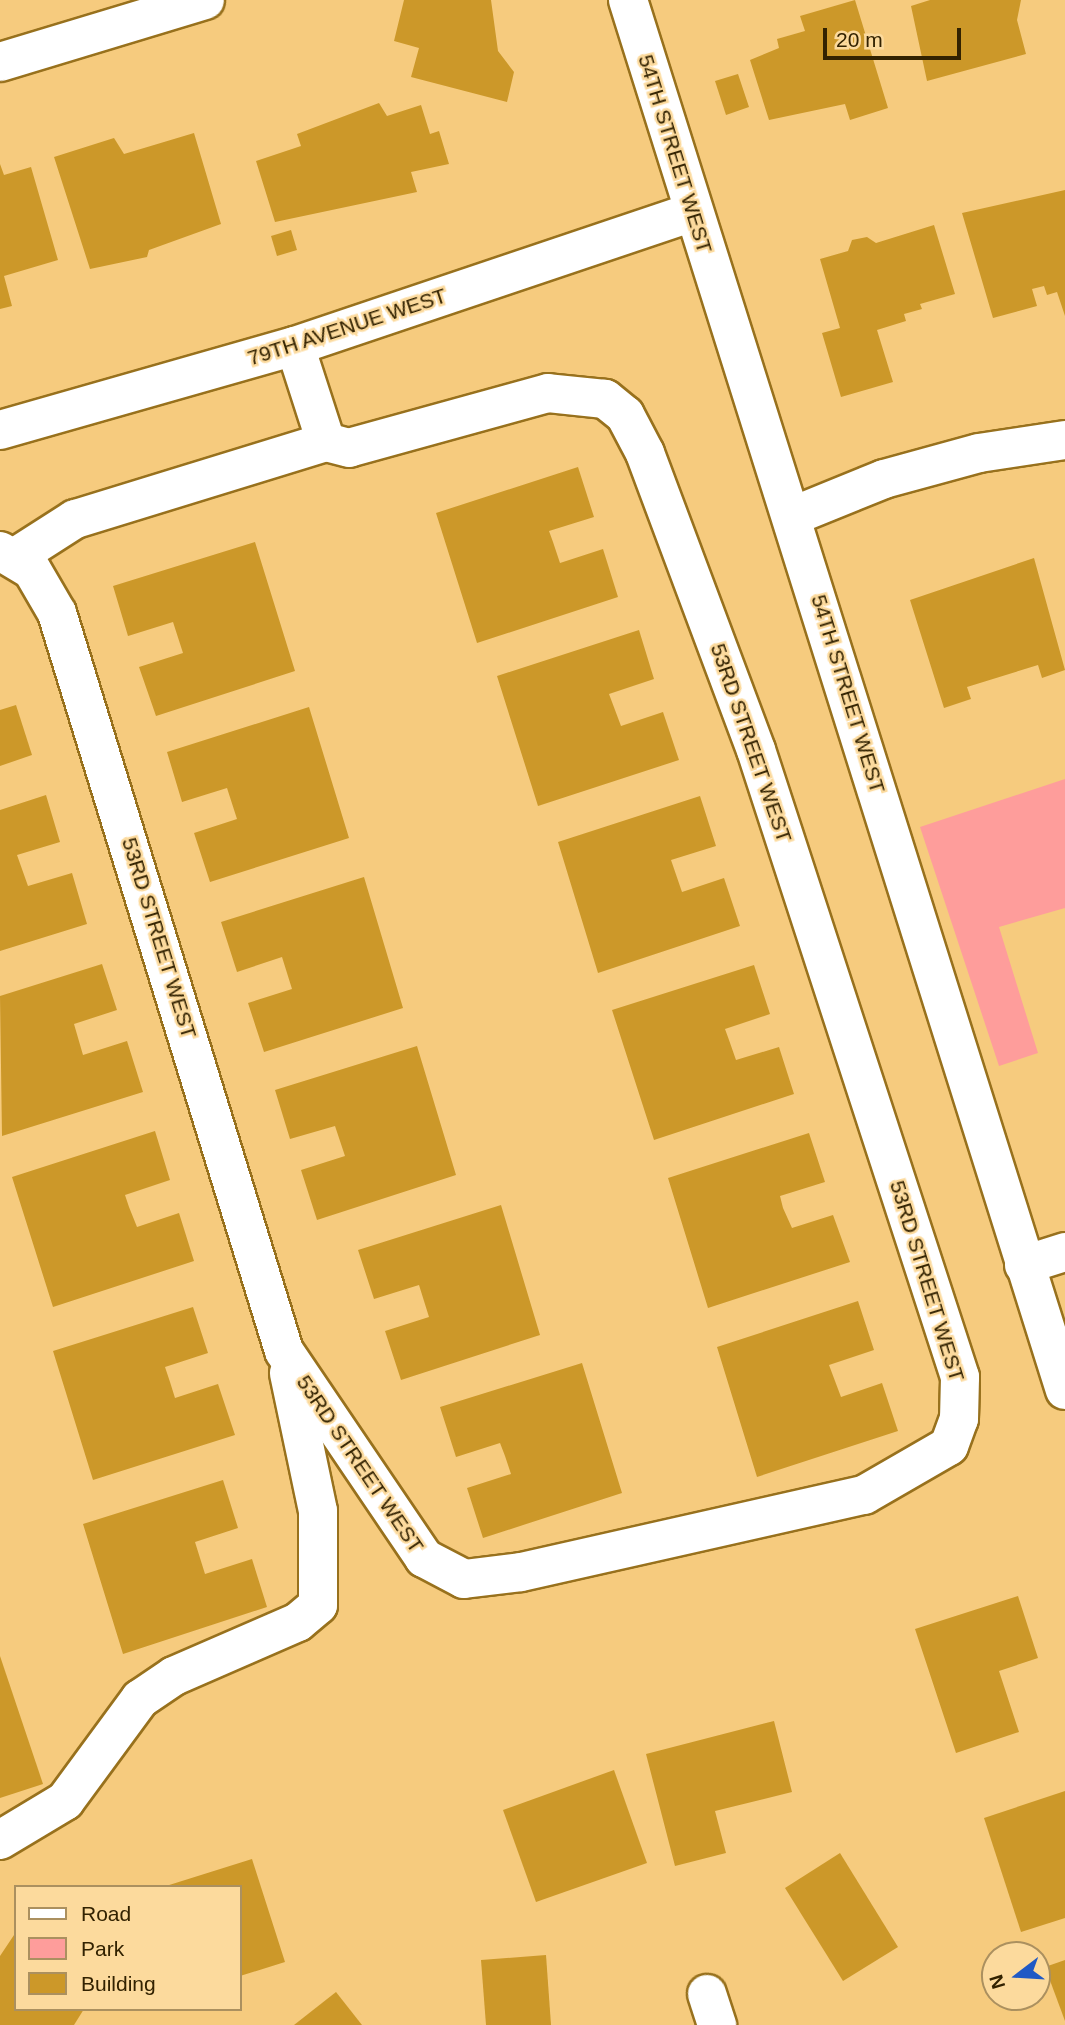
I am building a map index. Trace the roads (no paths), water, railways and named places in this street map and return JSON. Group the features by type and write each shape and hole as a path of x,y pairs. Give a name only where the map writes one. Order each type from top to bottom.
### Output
{"street":[{"path":"0,62 205,0"},
{"name":"54TH STREET WEST","path":"628,0 691,213 793,516 1065,1390"},
{"name":"79TH AVENUE WEST","path":"0,430 295,346 691,213"},
{"path":"295,346 326,442"},
{"name":"53RD STREET WEST","path":"548,393 605,399 625,415 645,453 756,750 960,1377 961,1403 949,1446 864,1495 464,1579 424,1558 284,1351 57,613 32,570 7,554 75,519 326,442 349,448 548,393"},
{"path":"793,516 908,473 1065,440"},
{"path":"1024,1265 1065,1252"},
{"path":"0,1840 65,1801 140,1699 174,1676 298,1622 318,1605 318,1511 284,1351"}]}
